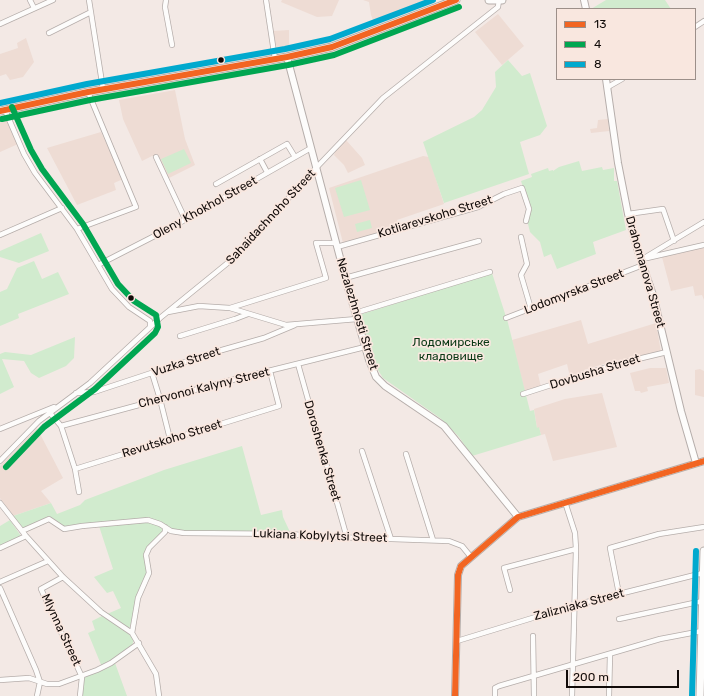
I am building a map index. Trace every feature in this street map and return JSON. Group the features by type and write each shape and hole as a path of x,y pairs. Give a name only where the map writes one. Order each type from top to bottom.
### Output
{"main road":[{"path":"3,111 103,89 287,57 332,46 456,0"},
{"path":"489,0 502,0"},
{"path":"700,696 704,551"}],"street":[{"path":"30,0 34,8"},
{"path":"0,24 53,0"},
{"path":"89,0 103,89"},
{"path":"166,0 165,7 172,45"},
{"path":"266,0 274,59"},
{"name":"Sahaidachnoho Street","path":"0,460 39,421 90,383 160,318 236,257 316,168 383,98 494,10 499,5 499,0"},
{"path":"49,33 91,12"},
{"name":"Nezalezhnosti Street","path":"287,57 345,278 365,347 376,377 385,386 444,426 518,517"},
{"name":"Drahomanova Street","path":"606,80 618,163 628,214 653,295 681,411 696,463"},
{"path":"608,87 620,80"},
{"path":"77,229 136,207 88,92"},
{"path":"3,111 35,173 77,229 116,295 128,307 150,321 150,327"},
{"path":"216,184 287,144 294,157"},
{"name":"Oleny Khokhol Street","path":"98,265 185,219 311,148"},
{"path":"156,157 185,219"},
{"path":"260,159 267,172"},
{"name":"Kotliarevskoho Street","path":"336,245 478,207 504,194 522,188 529,209 526,221"},
{"path":"0,235 62,208"},
{"path":"628,214 663,209 674,241"},
{"path":"642,262 704,222"},
{"path":"521,237 527,264 521,275 531,309"},
{"path":"345,278 479,241"},
{"path":"230,308 326,278 316,243 336,245"},
{"path":"642,262 704,245"},
{"name":"Lodomyrska Street","path":"506,318 642,262"},
{"path":"167,312 199,306 230,308 276,323 295,325 356,316 490,272"},
{"path":"180,336 235,320 248,314"},
{"path":"144,317 160,318"},
{"name":"Vuzka Street","path":"76,393 94,392 215,352 264,338 295,325"},
{"name":"Chervonoi Kalyny Street","path":"61,426 160,399 365,347"},
{"name":"Dovbusha Street","path":"523,394 613,364 667,352"},
{"name":"Doroshenka Street","path":"298,364 347,538"},
{"name":"Revutskoho Street","path":"75,469 279,406 270,371"},
{"path":"152,373 170,439"},
{"path":"0,429 59,405"},
{"path":"50,413 61,426 75,469 80,492"},
{"path":"37,414 40,418 39,421"},
{"path":"362,451 391,539"},
{"path":"406,454 433,540"},
{"path":"455,696 458,575 461,566 518,517 704,461"},
{"path":"566,502 575,534 576,549 572,696"},
{"path":"0,503 26,536 63,576 102,612 132,633 156,674 159,696"},
{"name":"Lukiana Kobylytsi Street","path":"22,531 49,519 64,529 140,520 160,524 170,531 199,534 293,534 347,538 433,540 457,543 471,557"},
{"path":"132,633 138,598 149,573 146,555 149,548 165,532 165,527"},
{"path":"619,594 610,548 659,534 704,527"},
{"path":"0,548 26,536"},
{"path":"510,590 504,568 576,549"},
{"path":"0,582 48,561"},
{"name":"Zalizniaka Street","path":"457,641 575,605 703,573"},
{"name":"Mlynna Street","path":"63,576 41,588 82,677 80,696"},
{"path":"0,588 36,670 40,682 37,696"},
{"path":"619,619 703,601"},
{"path":"494,696 496,688 499,686 534,675 660,640 702,631"},
{"path":"533,636 534,696"},
{"path":"0,680 29,678 40,682 59,684 82,677 111,663 139,644"},
{"path":"609,696 610,654"}],"shaded area":[{"path":"282,0 339,0 332,16 317,17 281,2"},
{"path":"363,0 436,0 435,2 392,18 390,16 375,25 371,15 369,2"},
{"path":"498,14 524,46 502,65 475,32"},
{"path":"289,30 289,50 278,53 273,31"},
{"path":"26,38 34,62 23,77 10,80 6,74 0,76 0,54 18,48 17,43"},
{"path":"175,90 185,139 195,165 167,179 157,157 152,156 142,161 123,119 119,100"},
{"path":"7,119 18,144 0,152 0,121"},
{"path":"608,119 609,131 591,133 590,129 597,128 598,120"},
{"path":"101,132 123,179 114,183 116,190 77,205 47,148"},
{"path":"346,140 362,158 365,165 348,173 344,165 334,155 336,150"},
{"path":"423,156 429,157 444,204 397,220 399,227 343,243 329,188"},
{"path":"704,247 704,300 702,295 695,296 693,286 671,291 662,257"},
{"path":"581,320 588,344 656,323 661,352 604,364 584,370 584,372 570,377 567,364 538,374 541,387 525,392 512,340"},
{"path":"650,368 666,368 669,383 647,387 648,391 641,393 640,391 635,391 630,373"},
{"path":"700,369 704,371 704,397 695,395 695,370"},
{"path":"602,393 617,447 553,461 545,434 541,435 539,428 537,428 534,409 565,399"},
{"path":"37,428 63,478 41,491 51,503 13,516 0,498 0,466"}],"green space":[{"path":"606,0 665,0 670,8 593,8"},
{"path":"508,60 522,76 530,73 547,126 540,135 520,142 529,174 444,203 423,142 474,117 482,110 496,87 495,72"},
{"path":"184,149 191,163 168,174 161,159"},
{"path":"579,161 582,171 602,167 603,170 614,168 614,181 617,181 626,230 593,242 596,254 557,269 551,254 544,257 540,242 530,232 527,220 530,209 521,181 532,177 531,174 548,168 549,171 553,171 559,167"},
{"path":"361,180 370,210 344,217 335,188"},
{"path":"370,220 372,228 357,232 355,224"},
{"path":"41,233 49,251 19,263 0,257 0,251"},
{"path":"34,261 42,279 58,272 69,294 18,314 19,318 0,326 0,292 7,289 17,268"},
{"name":"Лодомирське кладовище","path":"492,273 508,323 530,411 534,410 537,428 539,427 541,435 472,456 459,437 440,418 383,378 378,370 359,315"},
{"path":"75,337 74,358 66,366 39,378 31,373 24,361 2,359 14,387 0,394 0,354 5,352 31,355"},
{"path":"242,446 261,515 282,510 283,517 290,532 188,532 164,529 164,532 148,548 148,573 129,629 107,614 121,608 113,591 107,593 94,577 113,569 99,526 65,528 49,518 24,529 13,516 51,503 57,514 80,505 85,500 164,470"},
{"path":"10,520 21,536 0,546 0,526"},
{"path":"102,616 124,629 134,639 132,646 102,667 88,633 95,630 92,621"},
{"path":"115,663 127,696 83,696 83,678"}],"transit line":[{"name":"8","path":"0,103 87,84 285,49 330,39 433,0"},
{"name":"13","path":"0,111 88,92 287,57 332,47 456,0"},
{"name":"4","path":"2,119 90,100 288,65 334,55 459,7"},
{"name":"4","path":"6,467 44,427 95,389 155,333 158,327 156,315 134,301 118,284 83,224 42,169 31,150 12,107"},
{"name":"13","path":"455,696 458,575 461,566 518,517 704,461"},
{"name":"8","path":"692,696 696,551"}]}
